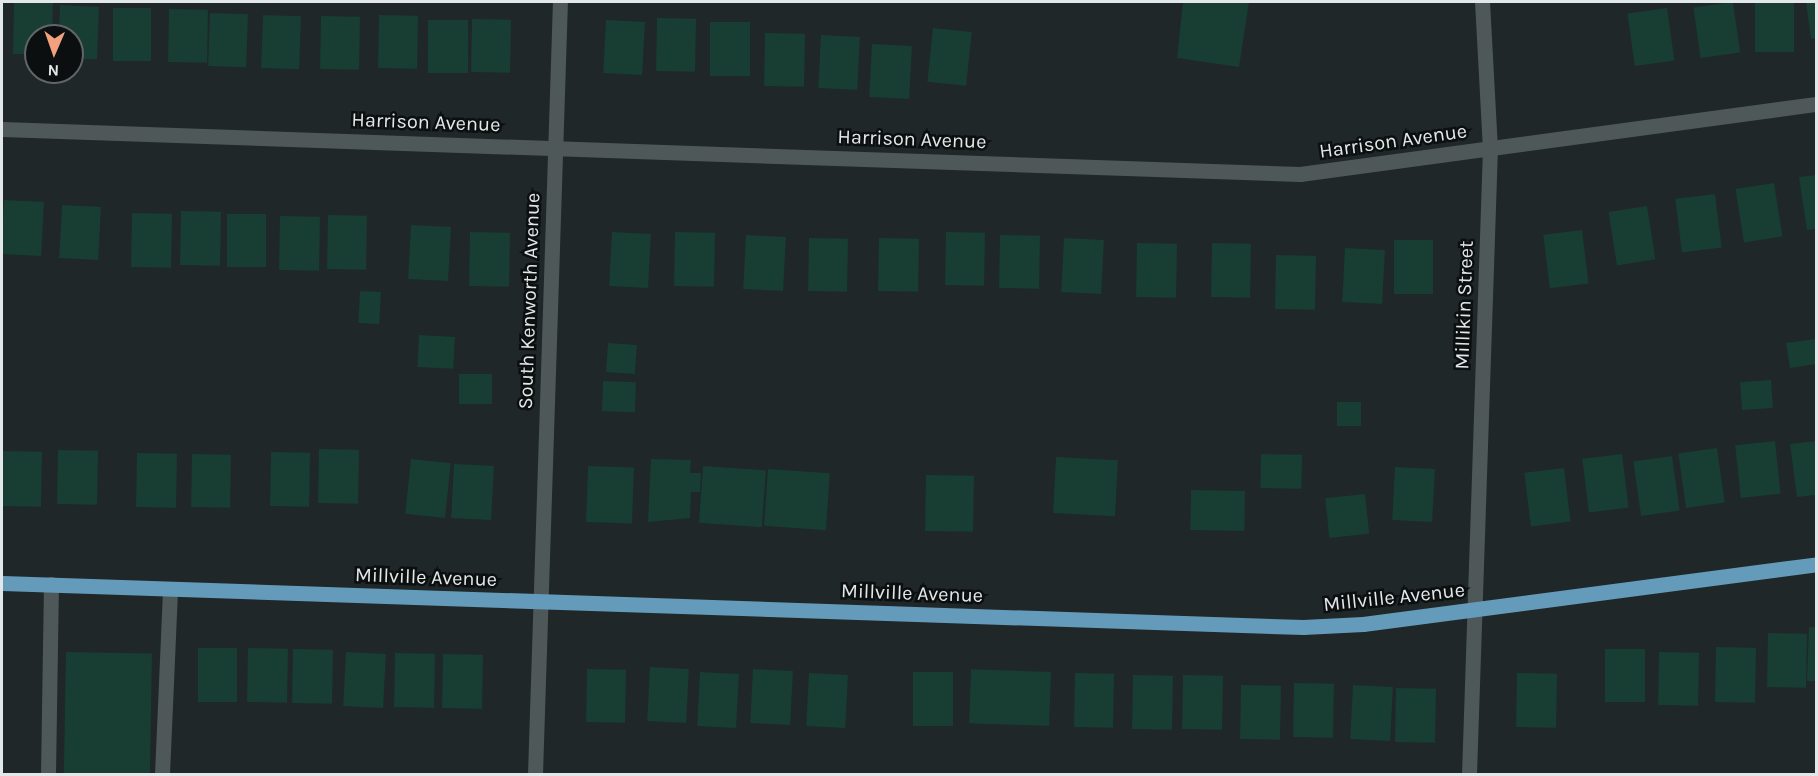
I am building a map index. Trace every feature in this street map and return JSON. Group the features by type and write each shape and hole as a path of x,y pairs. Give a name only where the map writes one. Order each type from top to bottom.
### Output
{"main road":[{"name":"Millville Avenue","path":"2,583 1303,627 1363,624 1816,564"}],"street":[{"name":"South Kenworth Avenue","path":"536,774 560,2"},
{"name":"Millikin Street","path":"1469,774 1490,149 1482,2"},
{"name":"Harrison Avenue","path":"2,129 1300,174 1816,104"},
{"path":"48,774 51,584"},
{"path":"162,774 170,589"}],"building":[{"path":"14,2 53,2 52,24 24,24 24,54 13,54"},
{"path":"1183,2 1249,2 1239,67 1177,58"},
{"path":"1733,2 1740,53 1700,58 1693,8"},
{"path":"1755,2 1794,2 1794,52 1755,52"},
{"path":"1806,2 1816,2 1816,38 1811,39"},
{"path":"60,5 99,7 97,59 84,59 84,24 59,24"},
{"path":"113,8 151,8 151,61 113,61"},
{"path":"1667,8 1674,60 1635,66 1627,14"},
{"path":"169,9 208,10 207,63 168,62"},
{"path":"210,13 248,14 246,67 208,66"},
{"path":"263,15 301,16 299,69 261,68"},
{"path":"379,15 418,16 417,69 378,68"},
{"path":"321,16 360,17 359,70 320,69"},
{"path":"657,18 696,19 695,72 656,71"},
{"path":"472,19 511,20 510,73 471,72"},
{"path":"428,20 468,20 468,73 428,73"},
{"path":"606,20 645,22 642,75 603,73"},
{"path":"710,22 750,22 750,76 710,76"},
{"path":"933,28 972,32 966,86 927,82"},
{"path":"765,33 805,34 804,87 764,86"},
{"path":"821,35 860,37 857,90 818,88"},
{"path":"872,44 912,46 909,99 869,97"},
{"path":"1816,175 1816,229 1807,230 1799,177"},
{"path":"1774,183 1782,236 1744,242 1735,189"},
{"path":"1715,194 1722,248 1682,252 1675,199"},
{"path":"4,200 44,202 41,256 2,254"},
{"path":"62,205 101,207 98,260 59,258"},
{"path":"1647,206 1655,259 1617,265 1608,212"},
{"path":"181,211 221,212 220,266 180,265"},
{"path":"132,213 172,214 171,268 131,267"},
{"path":"227,214 266,214 266,267 227,267"},
{"path":"328,215 367,216 366,270 327,269"},
{"path":"280,216 320,217 319,271 279,270"},
{"path":"411,225 451,227 448,281 408,279"},
{"path":"1582,230 1589,284 1550,288 1543,235"},
{"path":"470,232 510,233 509,287 469,286"},
{"path":"612,232 651,234 648,288 609,286"},
{"path":"675,232 715,233 714,287 674,286"},
{"path":"946,232 985,233 984,286 945,285"},
{"path":"746,235 786,237 783,291 743,289"},
{"path":"1000,235 1040,236 1039,289 999,288"},
{"path":"809,238 848,239 847,292 808,291"},
{"path":"879,238 919,239 918,292 878,291"},
{"path":"1064,238 1104,240 1101,294 1061,292"},
{"path":"1394,240 1433,240 1433,294 1394,294"},
{"path":"1137,243 1177,244 1176,298 1136,297"},
{"path":"1212,243 1251,244 1250,298 1211,297"},
{"path":"1345,248 1385,250 1382,304 1342,302"},
{"path":"1276,255 1316,256 1315,310 1275,309"},
{"path":"360,291 381,292 379,324 358,323"},
{"path":"419,335 455,337 453,369 417,367"},
{"path":"1816,339 1816,364 1790,368 1786,343"},
{"path":"608,343 637,345 635,374 606,372"},
{"path":"459,374 492,374 492,404 459,404"},
{"path":"1771,380 1773,408 1742,410 1740,382"},
{"path":"603,381 636,382 635,412 602,411"},
{"path":"1337,402 1361,402 1361,426 1337,426"},
{"path":"1775,441 1781,494 1741,498 1735,445"},
{"path":"1816,441 1816,495 1797,497 1790,444"},
{"path":"1717,448 1725,502 1686,508 1678,453"},
{"path":"319,449 359,450 358,504 318,503"},
{"path":"58,450 98,451 97,505 57,504"},
{"path":"2,451 42,452 41,507 2,506"},
{"path":"271,452 310,453 309,507 270,506"},
{"path":"137,453 177,454 176,508 136,507"},
{"path":"192,454 231,455 230,508 191,507"},
{"path":"1261,454 1302,455 1301,489 1260,488"},
{"path":"1622,454 1629,508 1589,512 1582,459"},
{"path":"1672,456 1680,510 1641,516 1633,461"},
{"path":"1056,457 1118,460 1115,516 1053,513"},
{"path":"411,459 451,463 445,518 405,514"},
{"path":"651,459 691,460 690,473 701,473 700,492 691,492 690,518 648,522"},
{"path":"454,464 494,466 491,520 451,518"},
{"path":"588,466 634,468 632,524 586,522"},
{"path":"703,466 766,470 762,527 699,523"},
{"path":"1395,467 1435,469 1432,522 1392,520"},
{"path":"1564,468 1571,522 1531,526 1524,473"},
{"path":"768,469 830,473 826,530 764,526"},
{"path":"926,475 974,476 973,532 925,531"},
{"path":"1191,490 1245,491 1244,531 1190,530"},
{"path":"1365,494 1369,534 1329,538 1325,498"},
{"path":"1809,627 1816,627 1816,681 1807,681"},
{"path":"1768,633 1807,634 1806,688 1767,687"},
{"path":"1716,647 1756,648 1755,703 1715,702"},
{"path":"198,648 237,648 237,702 198,702"},
{"path":"248,648 288,649 287,703 247,702"},
{"path":"293,649 333,650 332,704 292,703"},
{"path":"1605,649 1645,649 1645,702 1605,702"},
{"path":"66,652 152,654 150,774 64,774"},
{"path":"346,652 386,654 383,708 343,706"},
{"path":"1659,652 1699,653 1698,706 1658,705"},
{"path":"395,653 435,654 434,708 394,707"},
{"path":"443,654 483,655 482,709 442,708"},
{"path":"650,667 689,669 686,723 647,721"},
{"path":"587,669 626,670 625,723 586,722"},
{"path":"753,669 793,671 790,725 750,723"},
{"path":"971,669 1051,672 1049,726 969,723"},
{"path":"700,672 739,674 736,728 697,726"},
{"path":"913,672 953,672 953,726 913,726"},
{"path":"809,673 848,675 845,728 806,726"},
{"path":"1075,673 1114,674 1113,728 1074,727"},
{"path":"1517,673 1557,674 1556,728 1516,727"},
{"path":"1133,675 1173,676 1172,730 1132,729"},
{"path":"1183,675 1223,676 1222,730 1182,729"},
{"path":"1294,683 1334,684 1333,738 1293,737"},
{"path":"1241,685 1281,686 1280,740 1240,739"},
{"path":"1353,685 1393,687 1390,741 1350,739"},
{"path":"1396,688 1436,689 1435,743 1395,742"}]}
